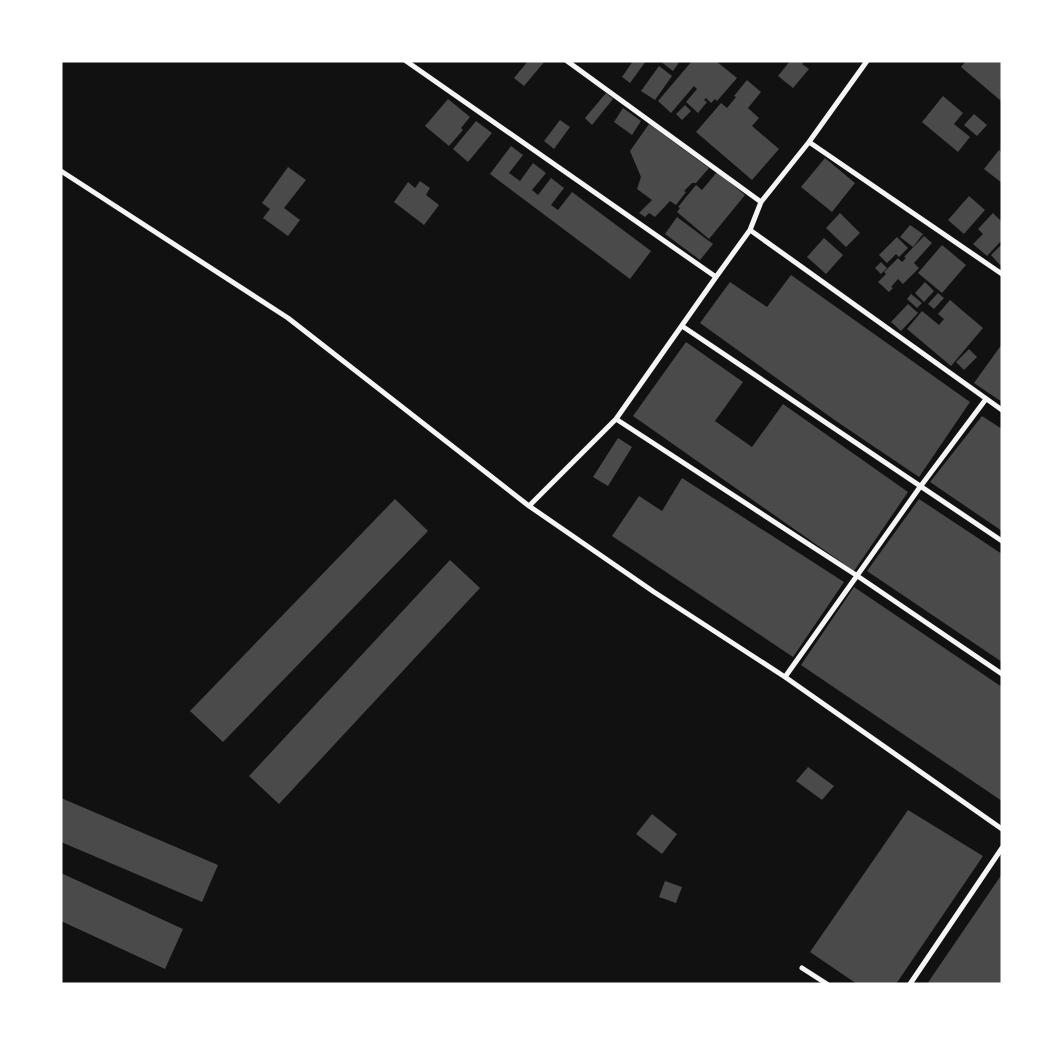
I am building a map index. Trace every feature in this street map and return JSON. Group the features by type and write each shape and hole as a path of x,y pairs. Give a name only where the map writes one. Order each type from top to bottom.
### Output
{"street":[{"path":"406,61 716,277"},
{"path":"567,61 761,202"},
{"path":"529,506 616,420 750,230 761,202 809,142 866,61"},
{"path":"809,142 1002,274"},
{"path":"61,171 288,318 529,506 654,592 785,677 1002,829"},
{"path":"750,230 1002,410"},
{"path":"682,326 1002,541"},
{"path":"785,677 856,575 986,400"},
{"path":"616,420 856,575 1002,674"},
{"path":"910,984 1002,848"},
{"path":"802,968 827,984"}],"building":[{"path":"528,61 545,61 524,86 514,78"},
{"path":"633,61 646,61 630,83 622,77"},
{"path":"660,61 680,61 673,71"},
{"path":"692,61 716,61 737,78 717,101 715,99 711,103 706,98 704,100 707,102 698,113 686,102 697,89 694,86 671,113 658,101"},
{"path":"790,61 805,61 802,64 809,69 793,88 778,76"},
{"path":"966,61 1002,61 1002,98 1000,100 961,67"},
{"path":"659,66 672,76 655,100 641,91"},
{"path":"747,80 761,92 748,108 759,118 752,126 779,149 752,180 696,132 721,103 727,108"},
{"path":"606,93 613,99 592,125 585,118"},
{"path":"943,96 963,113 954,124 970,137 958,152 922,122"},
{"path":"448,99 470,117 461,128 463,130 449,146 425,126"},
{"path":"685,105 691,111 682,120 676,114"},
{"path":"623,108 641,121 632,135 614,122"},
{"path":"974,114 987,125 977,136 964,125"},
{"path":"560,120 570,127 554,149 544,141"},
{"path":"476,121 492,133 468,162 453,149"},
{"path":"649,124 709,168 696,183 692,183 684,191 686,192 676,205 670,201 655,217 649,213 645,217 639,213 652,200 637,189 641,177 630,151"},
{"path":"511,146 523,155 509,173 520,181 533,163 546,173 532,190 538,195 551,178 564,188 551,205 558,210 572,192 651,251 630,279 490,174"},
{"path":"999,150 1002,153 1002,183 984,169"},
{"path":"825,158 855,183 832,212 801,187"},
{"path":"288,167 306,180 284,208 300,220 288,236 263,218 270,209 262,203"},
{"path":"717,172 745,195 709,239 677,212 680,208 678,207 696,185 702,190"},
{"path":"420,181 430,188 426,195 439,205 424,225 394,202 408,182 415,188"},
{"path":"969,196 985,210 964,234 948,220"},
{"path":"840,213 860,233 846,247 826,228"},
{"path":"993,213 1002,222 1002,240 987,256 973,244 983,234 978,229"},
{"path":"677,217 713,244 700,260 665,234"},
{"path":"910,225 923,234 913,247 900,237"},
{"path":"924,236 932,243 914,263 919,268 903,284 898,279 889,292 878,282 886,274 884,272 898,258 902,262 906,258 904,257"},
{"path":"897,237 908,248 899,257 896,254 887,263 879,255"},
{"path":"824,238 843,255 826,274 807,257"},
{"path":"1002,244 1002,264 1000,265 991,255"},
{"path":"942,245 966,265 942,293 918,273"},
{"path":"881,262 887,268 881,274 875,268"},
{"path":"791,275 970,402 919,477 836,421 700,323 730,282 767,307"},
{"path":"925,282 934,291 924,302 915,293"},
{"path":"938,293 944,298 934,309 928,304"},
{"path":"911,294 922,303 917,308 907,299"},
{"path":"950,300 983,328 951,366 907,329 922,311 939,325 944,319 938,314"},
{"path":"908,304 918,313 901,331 891,322"},
{"path":"686,342 743,382 715,421 752,447 783,404 908,492 854,571 633,416"},
{"path":"1002,344 1002,402 974,383"},
{"path":"969,349 977,357 964,370 956,362"},
{"path":"982,416 1002,429 1002,531 930,482"},
{"path":"618,438 632,447 608,486 593,477"},
{"path":"682,478 844,582 793,657 612,536 639,496 662,511"},
{"path":"395,499 428,531 223,742 190,711"},
{"path":"919,499 1002,554 1002,662 867,571"},
{"path":"450,560 480,588 279,804 249,776"},
{"path":"854,587 1002,687 1002,801 801,665"},
{"path":"808,767 834,786 822,800 796,781"},
{"path":"61,798 218,865 202,902 61,842"},
{"path":"908,810 983,856 896,984 857,984 810,952"},
{"path":"652,814 677,834 662,854 636,834"},
{"path":"61,873 183,929 165,969 61,921"},
{"path":"1002,874 1002,984 927,984"},
{"path":"665,881 682,887 676,903 659,897"}]}
